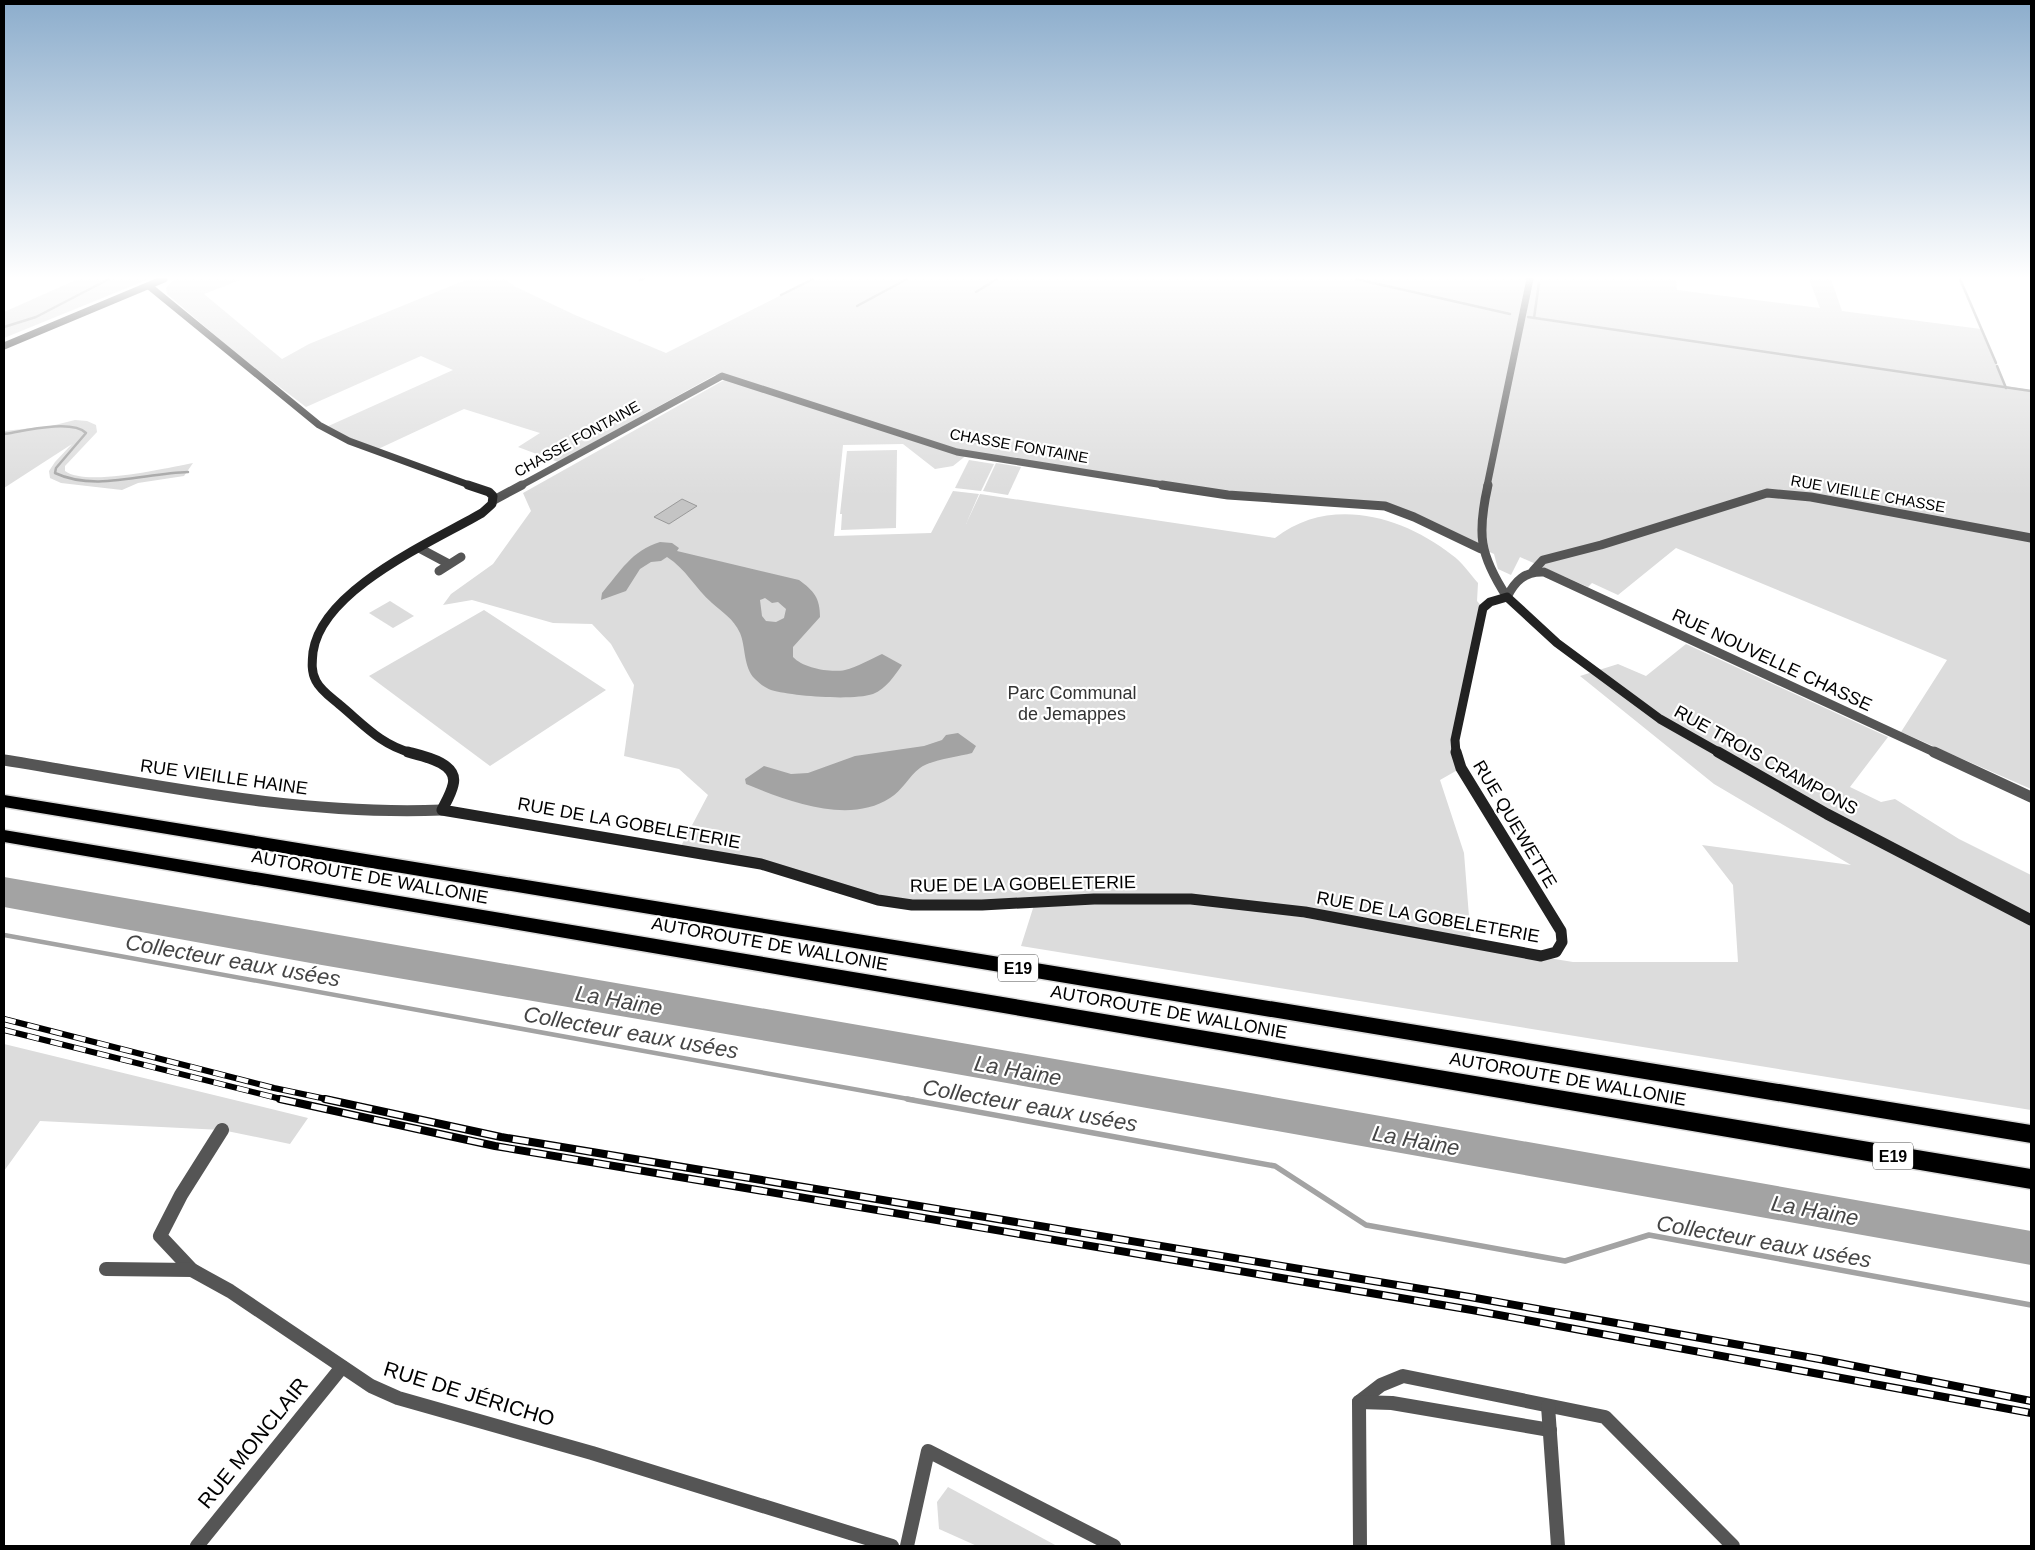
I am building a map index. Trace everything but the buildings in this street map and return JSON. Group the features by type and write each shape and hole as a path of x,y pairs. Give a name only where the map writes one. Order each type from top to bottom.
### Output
{"highway":[{"name":"AUTOROUTE DE WALLONIE","path":"4,801 2031,1134"},
{"name":"AUTOROUTE DE WALLONIE","path":"4,836 2031,1179"}],"street":[{"path":"228,351 319,425 349,441 489,492 494,500 482,513 371,576 332,612 316,636 312,666 317,685 376,737 396,748 440,763 448,768 455,783 442,810"},
{"path":"1507,597 1489,569 1481,549 1480,537 1484,500 1515,351"},
{"name":"CHASSE FONTAINE","path":"494,500 719,377 728,376 786,398 957,452 1228,495 1385,506 1406,513 1481,549"},
{"name":"RUE VIEILLE CHASSE","path":"1533,571 1543,560 1601,545 1768,493 1811,497 2031,538"},
{"path":"419,548 449,564"},
{"path":"439,571 461,557"},
{"path":"1507,597 1512,586 1523,574 1533,571"},
{"name":"RUE NOUVELLE CHASSE","path":"1533,571 1544,572 2031,797"},
{"name":"RUE TROIS CRAMPONS","path":"1507,597 1557,643 1660,720 1827,814 2031,920"},
{"name":"RUE QUEWETTE","path":"1507,597 1490,602 1484,608 1455,740 1456,752 1461,768 1561,931"},
{"name":"RUE VIEILLE HAINE","path":"4,760 244,800 382,812 442,810"},
{"name":"RUE DE LA GOBELETERIE","path":"442,810 761,864 878,900 912,905 982,905 1094,899 1191,899 1305,912 1540,956 1553,954 1560,949 1562,942 1561,931"},
{"name":"RUE DE JÉRICHO","path":"222,1130 181,1195 160,1236 192,1270 230,1291 370,1386 398,1398 592,1453 892,1546"},
{"path":"106,1269 192,1270"},
{"name":"RUE MONCLAIR","path":"197,1546 342,1367"},
{"path":"1359,1402 1381,1385 1403,1376 1606,1417 1733,1546"},
{"path":"1359,1402 1392,1403 1550,1430"},
{"path":"1359,1402 1360,1546"},
{"path":"1548,1406 1558,1546"},
{"path":"907,1546 928,1451 1114,1546"}],"green space":[{"name":"Parc Communal de Jemappes","path":"234,351 273,351 282,359 296,351 662,351 666,353 669,351 1990,351 2005,386 2031,390 2031,789 1901,732 1947,660 1676,548 1618,595 1592,583 1588,587 1520,557 1511,575 1498,569 1494,554 1399,510 1262,498 968,454 953,466 935,469 903,444 843,445 834,536 931,533 953,491 979,494 966,524 980,494 1275,538 1296,525 1318,517 1341,514 1365,516 1388,521 1432,541 1456,558 1478,583 1477,601 1483,608 1455,740 1461,768 1440,780 1464,853 1471,942 1194,896 912,903 680,848 708,795 679,769 624,756 634,685 611,644 592,624 553,623 472,600 443,605 451,594 493,564 531,511 523,493 726,379 715,375 558,462 518,447 540,433 464,409 376,450 324,428 453,370 421,356 306,407"},
{"path":"75,420 87,421 96,425 97,432 65,466 65,471 75,475 108,477 193,463 184,476 138,483 122,490 61,483 50,478 49,471 72,444 4,488 4,431 51,426"},
{"path":"897,450 896,528 841,530 842,514 840,514 847,451"},
{"path":"969,460 994,464 981,491 955,488"},
{"path":"996,463 1021,467 1008,495 983,491"},
{"path":"390,601 414,616 393,628 369,613"},
{"path":"484,610 606,690 490,766 369,676"},
{"path":"1686,644 1888,737 1850,787 1881,802 1895,799 1959,839 2031,875 2031,1110 1021,946 1035,902 1191,899 1573,962 1738,962 1733,885 1702,845 1851,865 1714,784 1580,676 1618,664 1646,676"},
{"path":"4,1044 308,1118 290,1144 222,1130 40,1121 4,1171"},
{"path":"948,1487 1057,1546 977,1546 939,1529 937,1502"}],"water":[{"path":"660,542 672,543 679,548 677,551 799,580 815,596 819,605 820,617 793,647 793,657 803,664 825,670 839,671 859,665 882,654 902,665 882,689 873,694 863,696 822,697 781,692 764,687 748,669 742,639 734,623 706,597 680,567 667,557 661,561 651,562 640,569 626,591 601,600 602,593 627,563 642,550","holes":["765,598 772,603 778,602 786,609 784,618 776,622 766,621 762,616 760,600"]},
{"path":"958,733 976,746 972,753 925,765 916,771 894,795 874,806 856,810 818,808 780,797 746,784 745,779 764,766 791,774 808,773 855,756 924,746 942,740 946,735"},
{"name":"La Haine","path":"4,877 1228,1089 2031,1231 2031,1265 866,1058 316,964 4,907"}],"waterway":[{"path":"1761,351 2006,387"},
{"path":"1991,351 1996,363"},
{"path":"1997,366 2006,387"},
{"path":"2006,387 2031,391"},
{"path":"4,434 59,426 79,429 86,433 56,468 55,473 70,478 103,481 188,472"},
{"name":"Collecteur eaux usées","path":"4,935 914,1100"},
{"name":"Collecteur eaux usées","path":"907,1099 1275,1166 1366,1225 1565,1261 1649,1235 2031,1305"}],"railway":[{"path":"4,1019 274,1088 331,1100"},
{"path":"4,1030 285,1100"},
{"path":"280,1099 495,1146 1472,1310 2031,1413"},
{"path":"325,1099 501,1137 1470,1297 1819,1359 2031,1401"}]}
